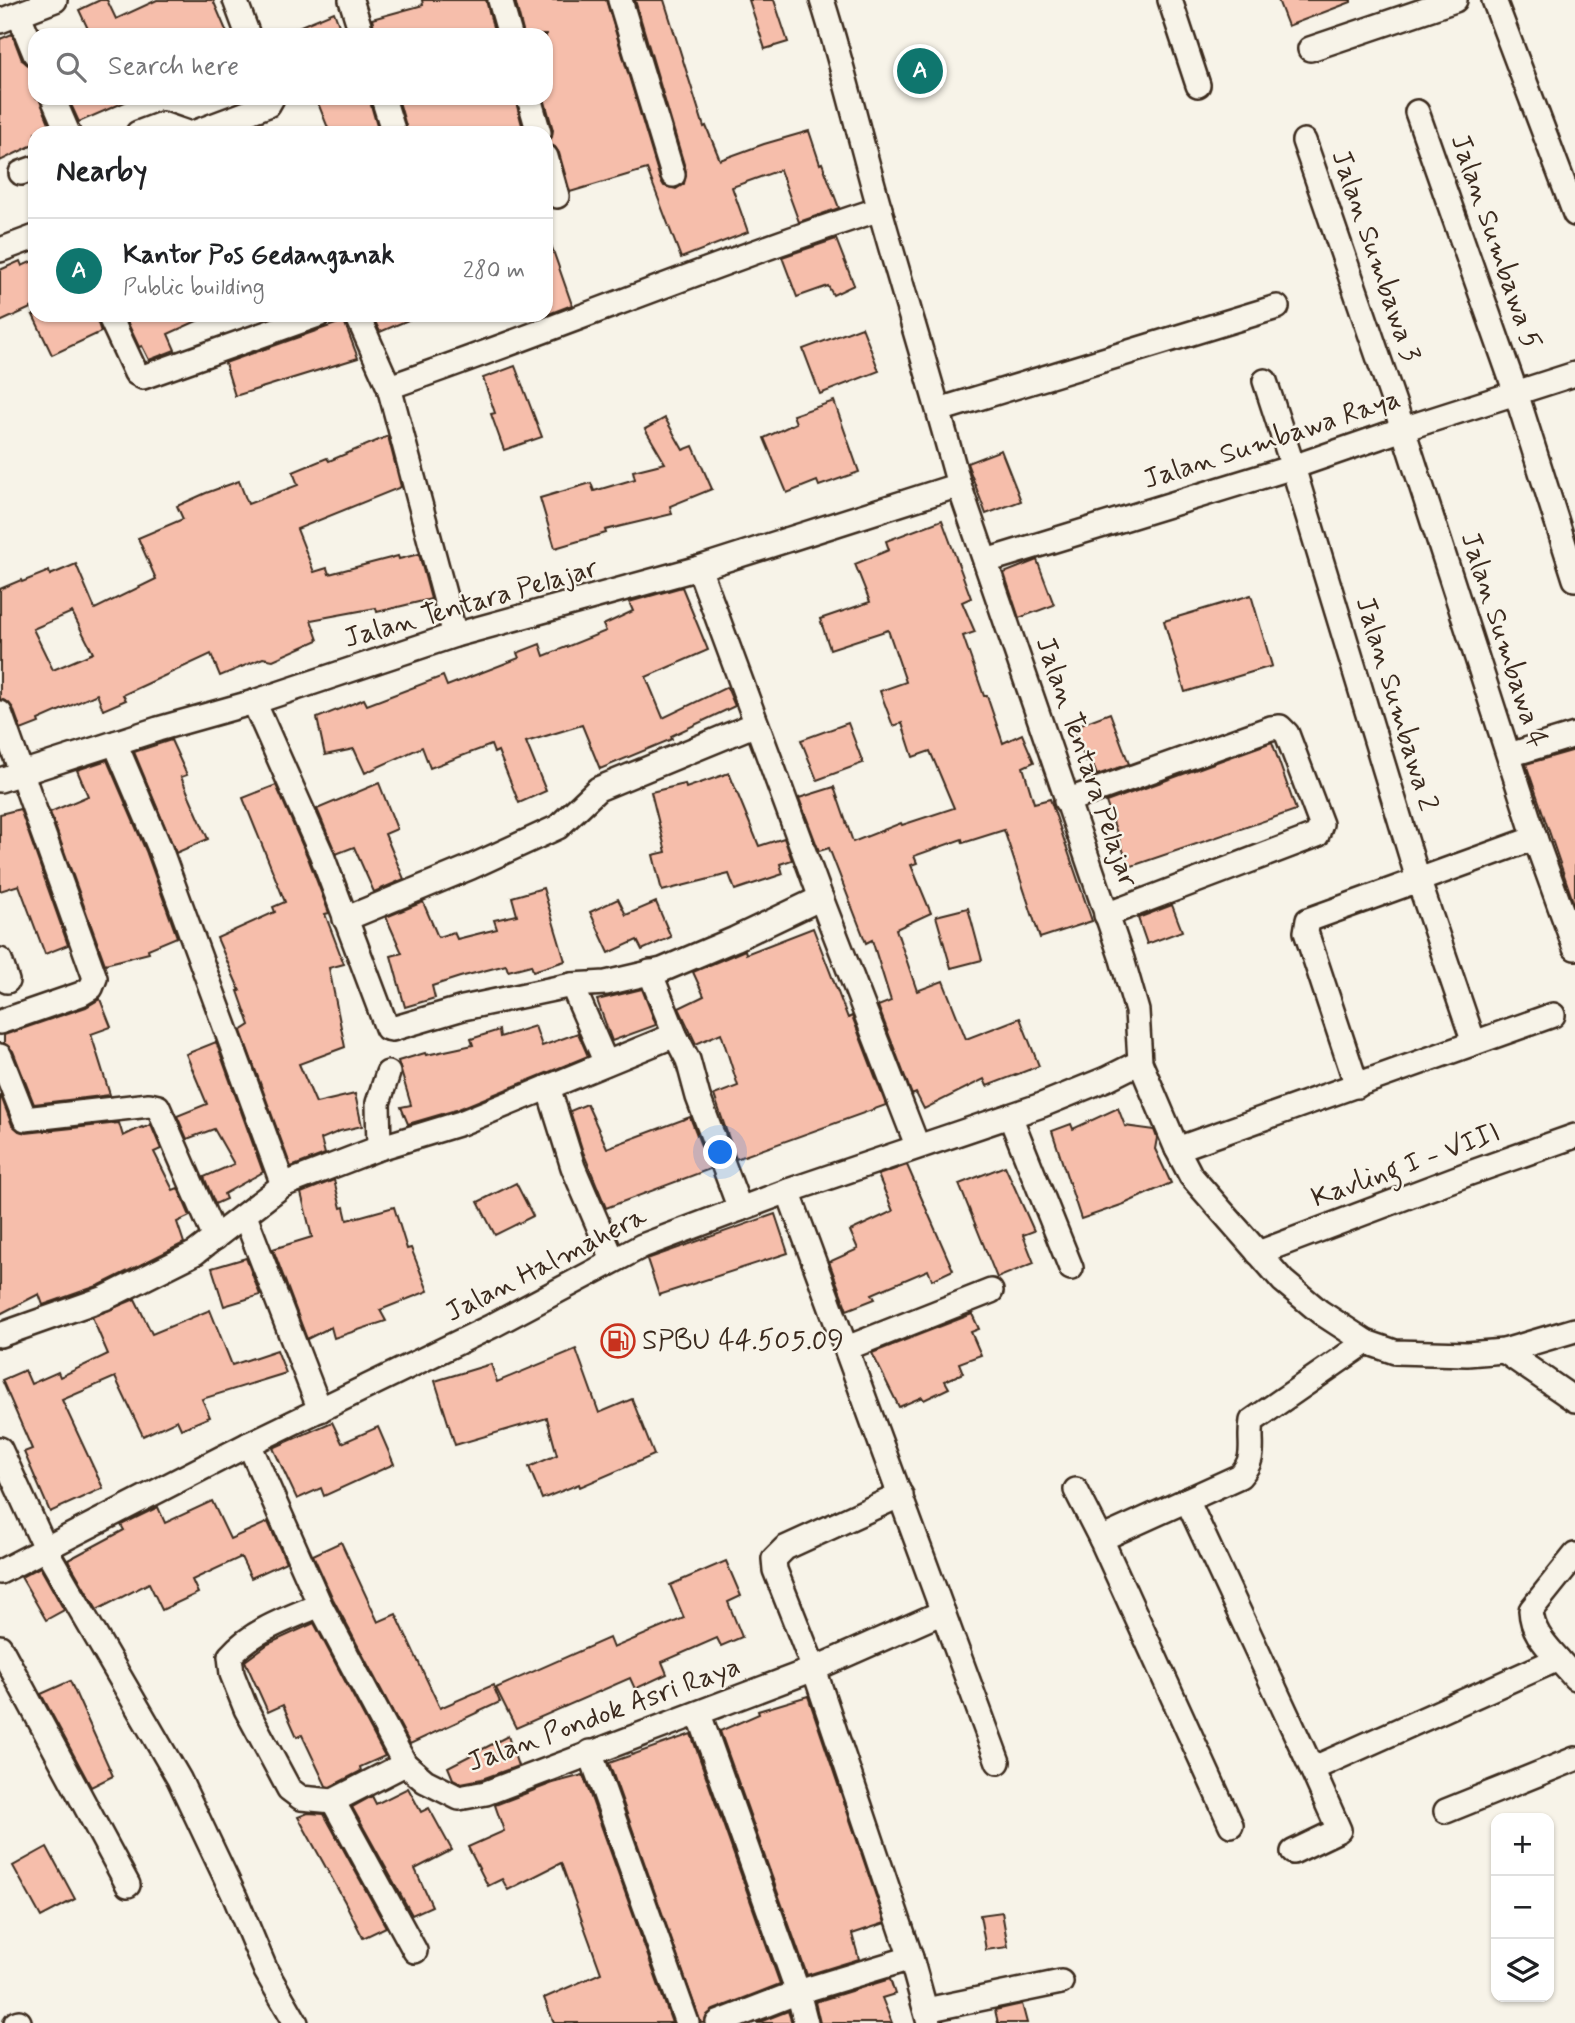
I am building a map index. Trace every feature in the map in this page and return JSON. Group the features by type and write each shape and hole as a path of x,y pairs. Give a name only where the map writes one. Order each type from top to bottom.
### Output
{"street":[{"path":"28,44 9,18 55,0"},
{"path":"235,0 245,28"},
{"path":"351,0 360,28"},
{"path":"500,0 508,28"},
{"path":"620,0 673,175"},
{"name":"Jalan Tentara Pelajar","path":"822,0 958,485 1137,1011 1140,1062 1191,1176 1283,1280 1320,1312 1366,1342 1395,1352 1467,1354 1504,1351 1575,1330"},
{"path":"1170,0 1198,85"},
{"path":"1310,49 1455,0"},
{"path":"1494,0 1575,214"},
{"path":"56,105 65,126"},
{"path":"209,126 265,105"},
{"path":"385,105 392,126"},
{"path":"531,105 537,126"},
{"name":"Jalan Sumbawa 5","path":"1417,112 1517,393 1575,579"},
{"name":"Jalan Sumbawa 3","path":"1304,141 1403,429"},
{"path":"553,182 557,196"},
{"path":"389,387 728,261 880,209"},
{"path":"0,250 28,240"},
{"path":"939,410 1277,307"},
{"path":"112,322 136,373 143,377 298,322"},
{"path":"360,322 389,387 455,635"},
{"name":"Jalan Sumbawa Raya","path":"986,561 1293,467 1575,374"},
{"name":"Jalan Sumbawa 2","path":"1265,381 1418,879 1475,1043"},
{"name":"Jalan Sumbawa 4","path":"1403,429 1535,838 1575,948"},
{"name":"Jalan Tentara Pelajar","path":"0,780 254,702 455,635 699,568 958,485"},
{"path":"699,568 821,898 917,1146"},
{"path":"254,702 321,853 387,1028 393,1029 463,1008 572,985 606,983 662,970 821,898"},
{"path":"0,713 95,982 92,988 81,994 0,1022"},
{"path":"345,919 471,867 558,827 598,789 756,724"},
{"path":"1066,801 1280,727 1287,734 1321,824 1317,835 1106,915"},
{"path":"1509,755 1575,735"},
{"path":"115,743 159,846 283,1185"},
{"path":"1357,1086 1306,932 1306,923 1313,917 1535,838"},
{"path":"650,972 674,1035 688,1060 698,1097 740,1209"},
{"path":"572,985 606,1063"},
{"path":"1177,1149 1553,1015"},
{"path":"0,1335 105,1298 195,1253 283,1185 379,1148 461,1123 674,1035"},
{"path":"0,1056 24,1119 149,1105 158,1107 215,1238"},
{"name":"Jalan Halmahera","path":"0,1572 249,1444 538,1302 613,1260 788,1191 1106,1079 1140,1062"},
{"path":"379,1148 379,1103 388,1073"},
{"path":"548,1087 573,1167 613,1260"},
{"path":"1010,1115 1071,1268"},
{"name":"Kavling I - VIII","path":"1258,1253 1575,1136"},
{"path":"788,1191 998,1762"},
{"path":"245,1216 320,1410"},
{"path":"847,1348 990,1291"},
{"path":"1101,1539 1240,1475 1252,1458 1252,1421 1366,1342"},
{"path":"1504,1351 1575,1400"},
{"name":"Jalan Pondok Asri Raya","path":"249,1444 320,1605 405,1765 425,1781 459,1798 486,1793 590,1752 699,1714 814,1669 943,1612"},
{"path":"0,1449 46,1550 179,1779 235,1897 266,1971 296,2023"},
{"path":"1076,1490 1101,1539 1231,1825"},
{"path":"901,1495 785,1548 774,1559 775,1570 814,1669 911,1958 927,2017 1061,1982"},
{"path":"1187,1500 1339,1830 1293,1852"},
{"path":"1575,1555 1531,1609 1536,1634 1575,1678"},
{"path":"320,1605 266,1628 238,1647 230,1656 232,1674 246,1709 289,1788 301,1798 333,1801 405,1765"},
{"path":"0,1647 128,1885"},
{"path":"1312,1769 1558,1659"},
{"path":"699,1714 798,1992 806,2023"},
{"path":"590,1752 687,2023"},
{"path":"1447,1811 1575,1759"},
{"path":"333,1801 415,1951"},
{"path":"718,2023 798,1992 911,1958"}],"building":[{"path":"100,0 107,0 116,19 157,0 213,0 225,28 88,28 79,10"},
{"path":"422,0 486,0 493,28 374,28 372,19 423,5"},
{"path":"515,0 606,0 660,179 664,186 676,189 684,184 686,171 635,0 664,0 704,127 706,126 720,160 809,131 839,208 799,222 780,170 732,187 748,232 681,258 647,169 570,192 559,153 553,146 553,126 546,105 553,105 553,28 522,28"},
{"path":"749,0 774,0 788,42 765,49"},
{"path":"1278,0 1351,0 1351,2 1288,26"},
{"path":"334,12 340,28 296,28"},
{"path":"12,34 22,60 28,64 28,105 42,105 50,126 28,126 28,147 0,161 0,39"},
{"path":"71,105 118,105 79,122"},
{"path":"319,105 371,105 377,126 327,126"},
{"path":"400,105 517,105 522,126 406,126"},
{"path":"836,239 854,285 833,295 828,286 797,297 782,257"},
{"path":"553,250 572,305 553,312"},
{"path":"20,261 22,266 28,263 28,309 0,322 0,270"},
{"path":"36,322 97,322 101,332 52,355"},
{"path":"127,322 195,322 168,334 175,350 149,360 142,346 139,347"},
{"path":"341,322 344,322 358,358 235,396 225,363"},
{"path":"375,322 404,322 380,332"},
{"path":"862,327 879,371 820,394 803,349"},
{"path":"515,366 542,437 504,450 491,414 495,413 483,378"},
{"path":"834,401 859,472 819,486 817,481 787,493 764,438 796,423 793,415"},
{"path":"665,418 683,450 693,446 712,489 670,506 672,514 605,530 606,533 555,548 540,498 591,483 594,491 635,479 633,471 665,463 645,429"},
{"path":"388,436 401,487 297,529 314,572 327,568 329,574 398,556 399,559 419,554 431,599 377,612 376,608 311,620 318,640 273,660 263,658 220,676 211,654 123,695 126,700 103,710 97,694 21,730 13,708 0,699 0,589 49,571 50,575 76,564 95,609 156,579 138,538 183,519 177,506 239,481 248,504 298,485 293,472 327,458 329,461","holes":["72,612 93,653 53,670 33,629"]},
{"path":"1001,450 1021,501 986,514 967,463"},
{"path":"942,520 971,598 962,602 975,632 963,636 984,696 987,696 1003,743 1022,734 1034,762 1023,767 1034,803 1050,799 1092,921 1040,938 1004,830 963,843 962,839 914,856 917,863 911,865 931,913 896,929 917,991 943,981 966,1039 1020,1018 1039,1066 987,1086 984,1079 924,1109 916,1093 912,1095 878,1006 891,1001 872,940 866,943 829,848 819,851 799,798 834,787 853,842 901,823 902,825 954,808 930,751 913,757 902,723 893,726 880,691 906,682 888,630 830,649 820,619 870,602 855,564 889,550 886,541"},
{"path":"1037,560 1054,605 1019,618 1004,573"},
{"path":"682,587 708,650 646,677 663,718 727,687 735,706 671,736 672,739 600,769 582,725 526,742 546,791 519,803 498,751 494,753 491,745 430,768 422,747 365,773 354,749 325,755 317,718 364,699 367,705 443,676 447,686 519,658 517,653 540,644 544,656 606,631 603,625 633,611 629,602"},
{"path":"1251,595 1272,666 1185,692 1164,621"},
{"path":"1110,713 1129,764 1097,775 1091,760 1086,762 1073,727"},
{"path":"848,723 863,763 817,780 801,740"},
{"path":"171,740 187,775 181,777 208,839 176,853 134,752"},
{"path":"1272,742 1296,810 1129,867 1106,802"},
{"path":"1575,750 1575,907 1526,764"},
{"path":"107,760 146,851 177,937 148,949 149,953 105,964 50,812 88,796 77,770"},
{"path":"729,773 759,846 784,838 792,860 780,864 783,874 735,890 729,874 662,891 653,855 666,852 651,792 685,784 686,788"},
{"path":"379,783 397,829 385,834 404,879 374,892 354,847 336,854 317,809"},
{"path":"276,785 329,913 325,914 344,964 329,968 345,1047 299,1064 316,1103 355,1094 362,1126 321,1139 325,1154 291,1167 241,1031 250,1025 240,991 217,938 275,912 273,907 285,902 243,798"},
{"path":"20,809 68,945 45,954 19,885 0,891 0,814"},
{"path":"543,888 565,961 533,971 531,965 508,971 506,965 460,977 432,986 435,998 405,1007 391,956 402,953 386,917 423,902 438,937 454,932 457,939 497,929 494,920 517,915 512,897"},
{"path":"618,899 626,915 656,902 671,937 642,950 637,940 609,953 590,912"},
{"path":"1172,905 1182,931 1147,944 1138,918"},
{"path":"968,908 982,960 951,968 936,916"},
{"path":"813,928 848,1018 852,1016 886,1105 736,1159 714,1095 738,1086 721,1033 696,1044 679,1008 704,996 693,972 745,950 746,954"},
{"path":"642,989 656,1025 612,1041 597,1000"},
{"path":"100,999 111,1027 91,1034 110,1095 34,1104 13,1051 4,1043 4,1035 86,1007"},
{"path":"535,1026 542,1046 578,1033 588,1056 456,1110 408,1124 401,1107 411,1105 398,1061 425,1053 426,1055 473,1045 471,1039 499,1030 500,1037"},
{"path":"216,1042 263,1172 224,1194 226,1199 215,1204 204,1177 234,1164 214,1129 187,1139 177,1116 207,1104 186,1054"},
{"path":"0,1094 12,1125 26,1133 119,1123 123,1136 151,1125 161,1149 154,1152 173,1190 178,1188 190,1216 177,1222 184,1243 100,1285 43,1305 39,1294 0,1314"},
{"path":"587,1104 607,1148 690,1117 710,1169 606,1208 570,1111"},
{"path":"1118,1108 1125,1126 1154,1130 1157,1138 1155,1149 1171,1183 1081,1219 1052,1131 1071,1124 1073,1129"},
{"path":"907,1165 953,1270 932,1280 928,1270 872,1294 875,1299 847,1310 829,1262 858,1249 850,1231 893,1211 878,1175"},
{"path":"1005,1166 1034,1231 1023,1235 1034,1263 997,1278 959,1184"},
{"path":"334,1180 347,1220 394,1207 407,1249 411,1248 428,1291 380,1310 386,1321 334,1338 331,1327 307,1339 273,1249 312,1237 301,1193"},
{"path":"516,1183 533,1216 495,1235 478,1202"},
{"path":"775,1214 788,1253 659,1295 647,1259"},
{"path":"246,1258 260,1295 224,1306 212,1268"},
{"path":"135,1299 152,1334 210,1310 232,1365 277,1350 286,1373 202,1399 210,1417 181,1429 177,1420 143,1436 115,1377 62,1400 103,1488 50,1512 24,1452 32,1449 2,1380 25,1370 31,1384 58,1372 60,1377 108,1354 92,1317"},
{"path":"972,1314 979,1329 971,1332 981,1355 959,1363 963,1373 945,1381 949,1388 924,1400 922,1397 899,1407 872,1353"},
{"path":"576,1349 599,1413 632,1399 654,1455 580,1487 579,1484 542,1499 529,1467 557,1455 547,1418 455,1445 435,1381 491,1364 497,1382"},
{"path":"332,1422 342,1443 378,1427 394,1464 324,1496 321,1488 297,1499 273,1448"},
{"path":"212,1501 230,1539 268,1522 286,1562 251,1578 241,1557 192,1580 198,1593 162,1610 149,1583 97,1610 68,1560 124,1530 121,1525 158,1507 165,1523"},
{"path":"341,1542 378,1622 396,1614 440,1708 493,1685 500,1702 410,1744 333,1599 313,1555"},
{"path":"726,1561 741,1596 728,1602 742,1637 721,1646 717,1638 662,1662 667,1674 635,1689 630,1678 516,1728 496,1688 609,1638 613,1648 684,1618 670,1585"},
{"path":"40,1567 64,1610 46,1620 21,1577"},
{"path":"314,1623 385,1756 360,1767 361,1771 330,1787 326,1786 302,1735 297,1737 283,1705 268,1712 245,1661 268,1644"},
{"path":"70,1681 113,1776 91,1787 41,1694"},
{"path":"808,1696 885,1923 852,1934 859,1959 807,1975 720,1731 759,1714 758,1711"},
{"path":"691,1734 780,1984 713,2010 704,2023 701,2023 609,1763"},
{"path":"508,1736 518,1766 482,1779 461,1783 453,1779 448,1767"},
{"path":"583,1775 672,2023 554,2023 544,1998 601,1973 561,1863 508,1890 502,1879 488,1886 468,1847 504,1831 495,1805 553,1783"},
{"path":"408,1788 421,1812 429,1808 452,1850 415,1869 432,1906 412,1915 352,1807 372,1796 376,1804"},
{"path":"308,1813 324,1814 386,1927 363,1938 298,1817"},
{"path":"47,1847 75,1899 41,1917 13,1866"},
{"path":"1002,1912 1008,1947 986,1950 980,1915"},
{"path":"890,1979 895,1994 882,1998 892,2023 820,2023 815,2002"},
{"path":"1022,2004 1027,2023 998,2023 995,2010"},
{"path":"788,2011 792,2023 757,2023"}],"place":[{"name":"Kantor Pos Gedanganak","path":"920,71"},
{"name":"SPBU 44.505.09","path":"618,1341"}]}
